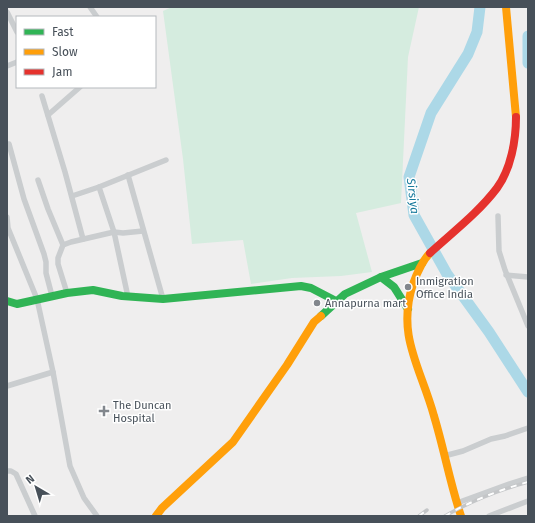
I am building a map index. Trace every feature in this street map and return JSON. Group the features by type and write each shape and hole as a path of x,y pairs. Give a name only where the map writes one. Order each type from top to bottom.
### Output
{"street":[{"path":"90,7 96,16"},
{"path":"156,516 162,508 233,442 287,365 314,322 345,294 424,259 483,204 498,187 510,160 516,132 515,100 511,74 506,7"},
{"path":"7,12 16,30"},
{"path":"48,115 79,88"},
{"path":"42,96 72,196 83,239"},
{"path":"9,144 24,199 44,254 46,273 52,296"},
{"path":"72,196 99,187 166,160"},
{"path":"128,175 163,299"},
{"path":"38,180 63,245 58,258 58,264 67,293"},
{"path":"99,187 114,232 128,297"},
{"path":"498,216 499,251 506,275 528,326"},
{"path":"7,217 8,228 37,300 53,372 70,466 84,498 97,516"},
{"path":"63,245 114,232 123,233 143,231"},
{"path":"424,259 417,273 408,309 407,327 411,344 431,403 461,516"},
{"path":"506,275 528,277"},
{"path":"381,277 389,281 408,309"},
{"path":"7,301 17,304 67,293 93,290 128,297 163,299 301,286 311,288 336,301"},
{"path":"7,386 53,372"},
{"path":"444,456 491,439 528,428"},
{"path":"7,471 11,471 16,474 35,516"},
{"path":"457,503 528,478"},
{"path":"489,516 528,501"}],"green space":[{"path":"172,7 419,7 408,57 401,203 356,213 372,272 341,276 292,278 251,284 243,240 192,244 183,159 163,11"}],"waterway":[{"name":"Sirsiya","path":"480,7 477,32 468,54 431,113 409,177 414,215 447,274 489,332 528,392"},
{"name":"Sirsiya","path":"528,36 528,63"}],"railway":[{"path":"445,516 485,496 528,482"},
{"path":"419,516 427,510"}],"traffic: fast":[{"path":"381,277 422,263"},
{"path":"321,316 345,294 381,277 394,287 408,309"},
{"path":"7,301 17,304 67,293 93,290 122,296 163,299 301,286 311,288 336,301"}],"traffic: slow":[{"path":"506,7 516,117"},
{"path":"430,253 422,263 413,284 408,303 407,320 412,352 429,399 461,516"},
{"path":"156,516 162,508 233,442 287,365 314,322 321,316"}],"traffic: jam":[{"path":"430,253 465,222 497,188 506,172 512,154 516,117"}],"place":[{"name":"Inmigration Office India","path":"408,287"},
{"name":"Annapurna mart","path":"317,303"},
{"name":"The Duncan Hospital","path":"104,411"}]}
